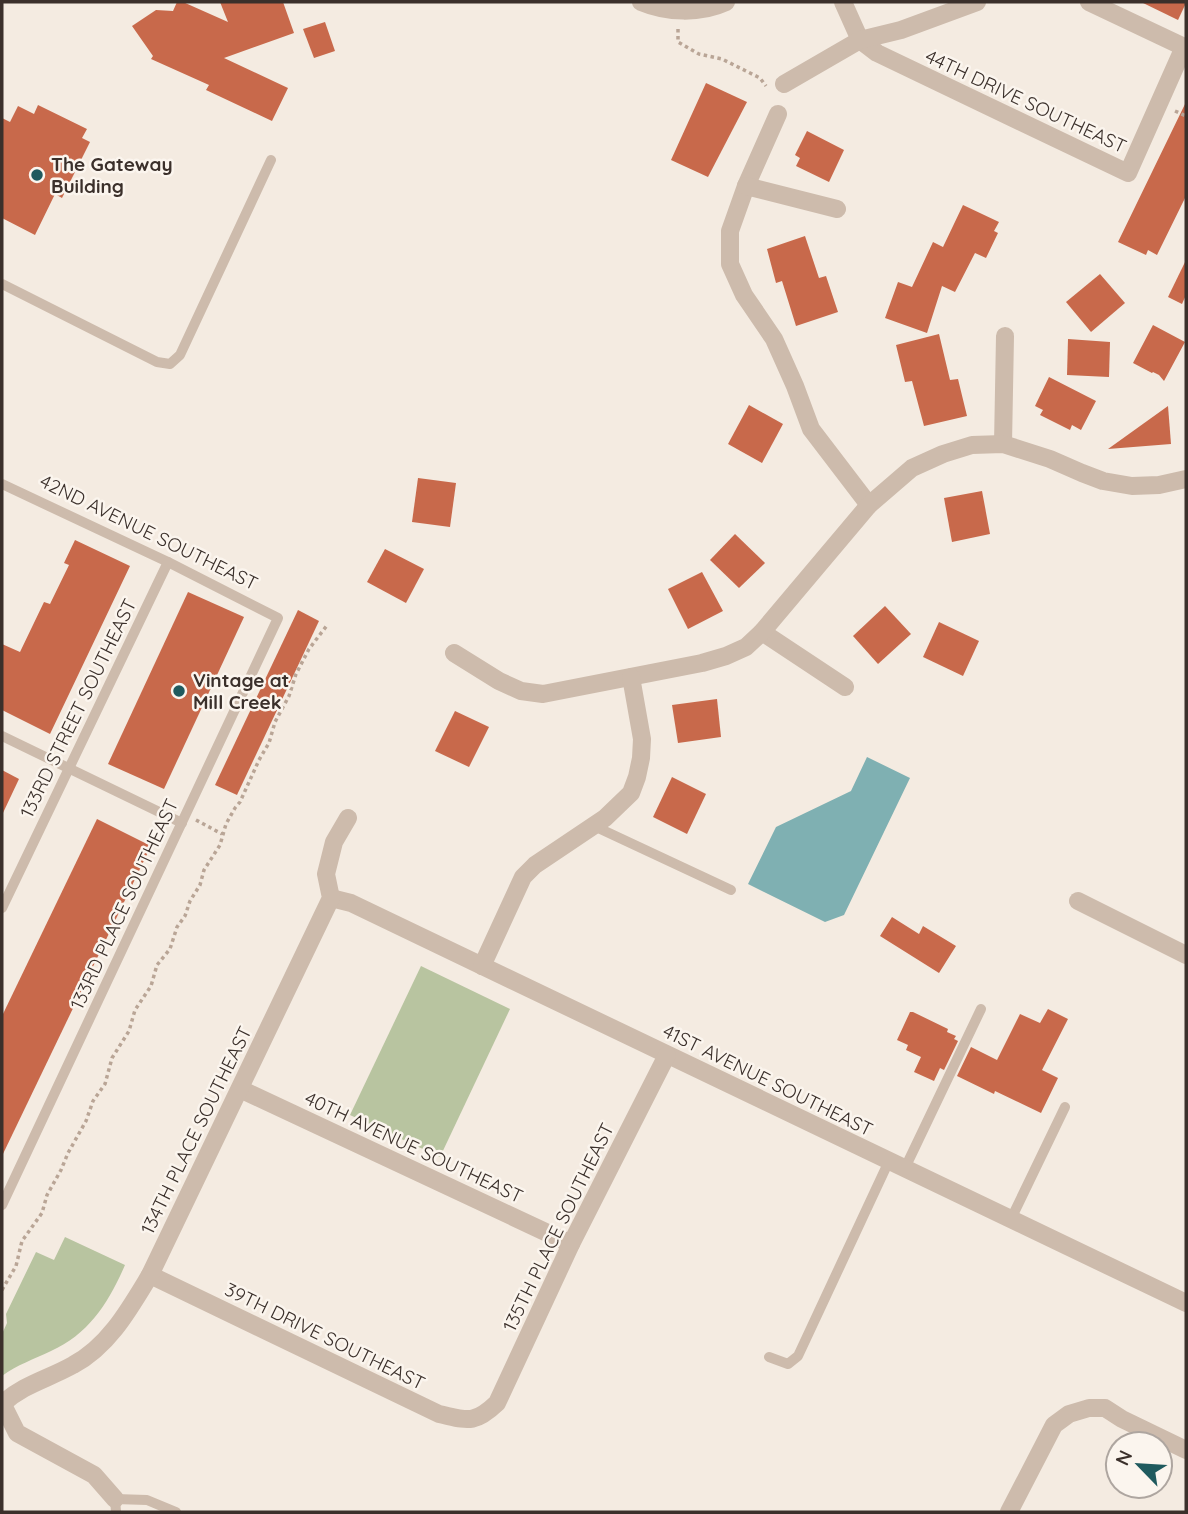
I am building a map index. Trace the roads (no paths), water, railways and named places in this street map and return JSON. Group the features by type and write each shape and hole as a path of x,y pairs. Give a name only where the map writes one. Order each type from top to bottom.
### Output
{"street":[{"path":"641,2 679,11 714,8 726,2"},
{"path":"843,2 860,40"},
{"path":"780,87 860,40 901,30 977,2"},
{"name":"44TH DRIVE SOUTHEAST","path":"860,40 877,53 1128,173 1184,47 1089,2"},
{"path":"778,114 746,186 730,231 730,264 744,295 774,339 811,429 869,505"},
{"path":"746,186 837,209"},
{"path":"1003,444 1004,336"},
{"path":"454,653 499,681 521,691 543,694 726,656 747,647 762,632 869,505 912,468 972,445 1003,444 1050,459 1092,477 1132,486 1159,485 1186,479"},
{"path":"762,632 845,687"},
{"path":"482,965 523,877 535,865 605,818 631,793 641,758 642,739 631,677"},
{"name":"134TH PLACE SOUTHEAST","path":"2,1403 36,1381 75,1364 93,1350 125,1317 150,1275 331,898 326,874 334,842 348,818"},
{"name":"41ST AVENUE SOUTHEAST","path":"331,898 351,903 482,965 1186,1303"},
{"path":"1078,901 1186,955"},
{"name":"135TH PLACE SOUTHEAST","path":"485,1414 497,1403 571,1244 667,1055"},
{"name":"40TH AVENUE SOUTHEAST","path":"240,1089 571,1244"},
{"name":"39TH DRIVE SOUTHEAST","path":"150,1275 439,1414 469,1420 485,1414"},
{"path":"2,1403 17,1433 94,1475 116,1506"},
{"path":"1009,1512 1054,1425 1069,1414 1089,1408 1105,1409 1186,1450"}],"lane":[{"path":"2,284 157,362 170,363 180,355 271,160"},
{"name":"42ND AVENUE SOUTHEAST","path":"2,484 168,562 278,618"},
{"name":"133RD STREET SOUTHEAST","path":"2,908 168,562"},
{"name":"133RD PLACE SOUTHEAST","path":"2,1205 278,618"},
{"path":"2,736 182,823"},
{"path":"594,826 731,890"},
{"path":"769,1357 788,1364 798,1356 981,1009"},
{"path":"1010,1219 1065,1107"},
{"path":"116,1506 147,1500 176,1512"}],"water":[{"path":"867,757 910,778 844,915 825,922 748,884 776,827 851,791"}],"place":[{"name":"The Gateway Building","path":"37,175"},
{"name":"Vintage at Mill Creek","path":"179,691"}]}
